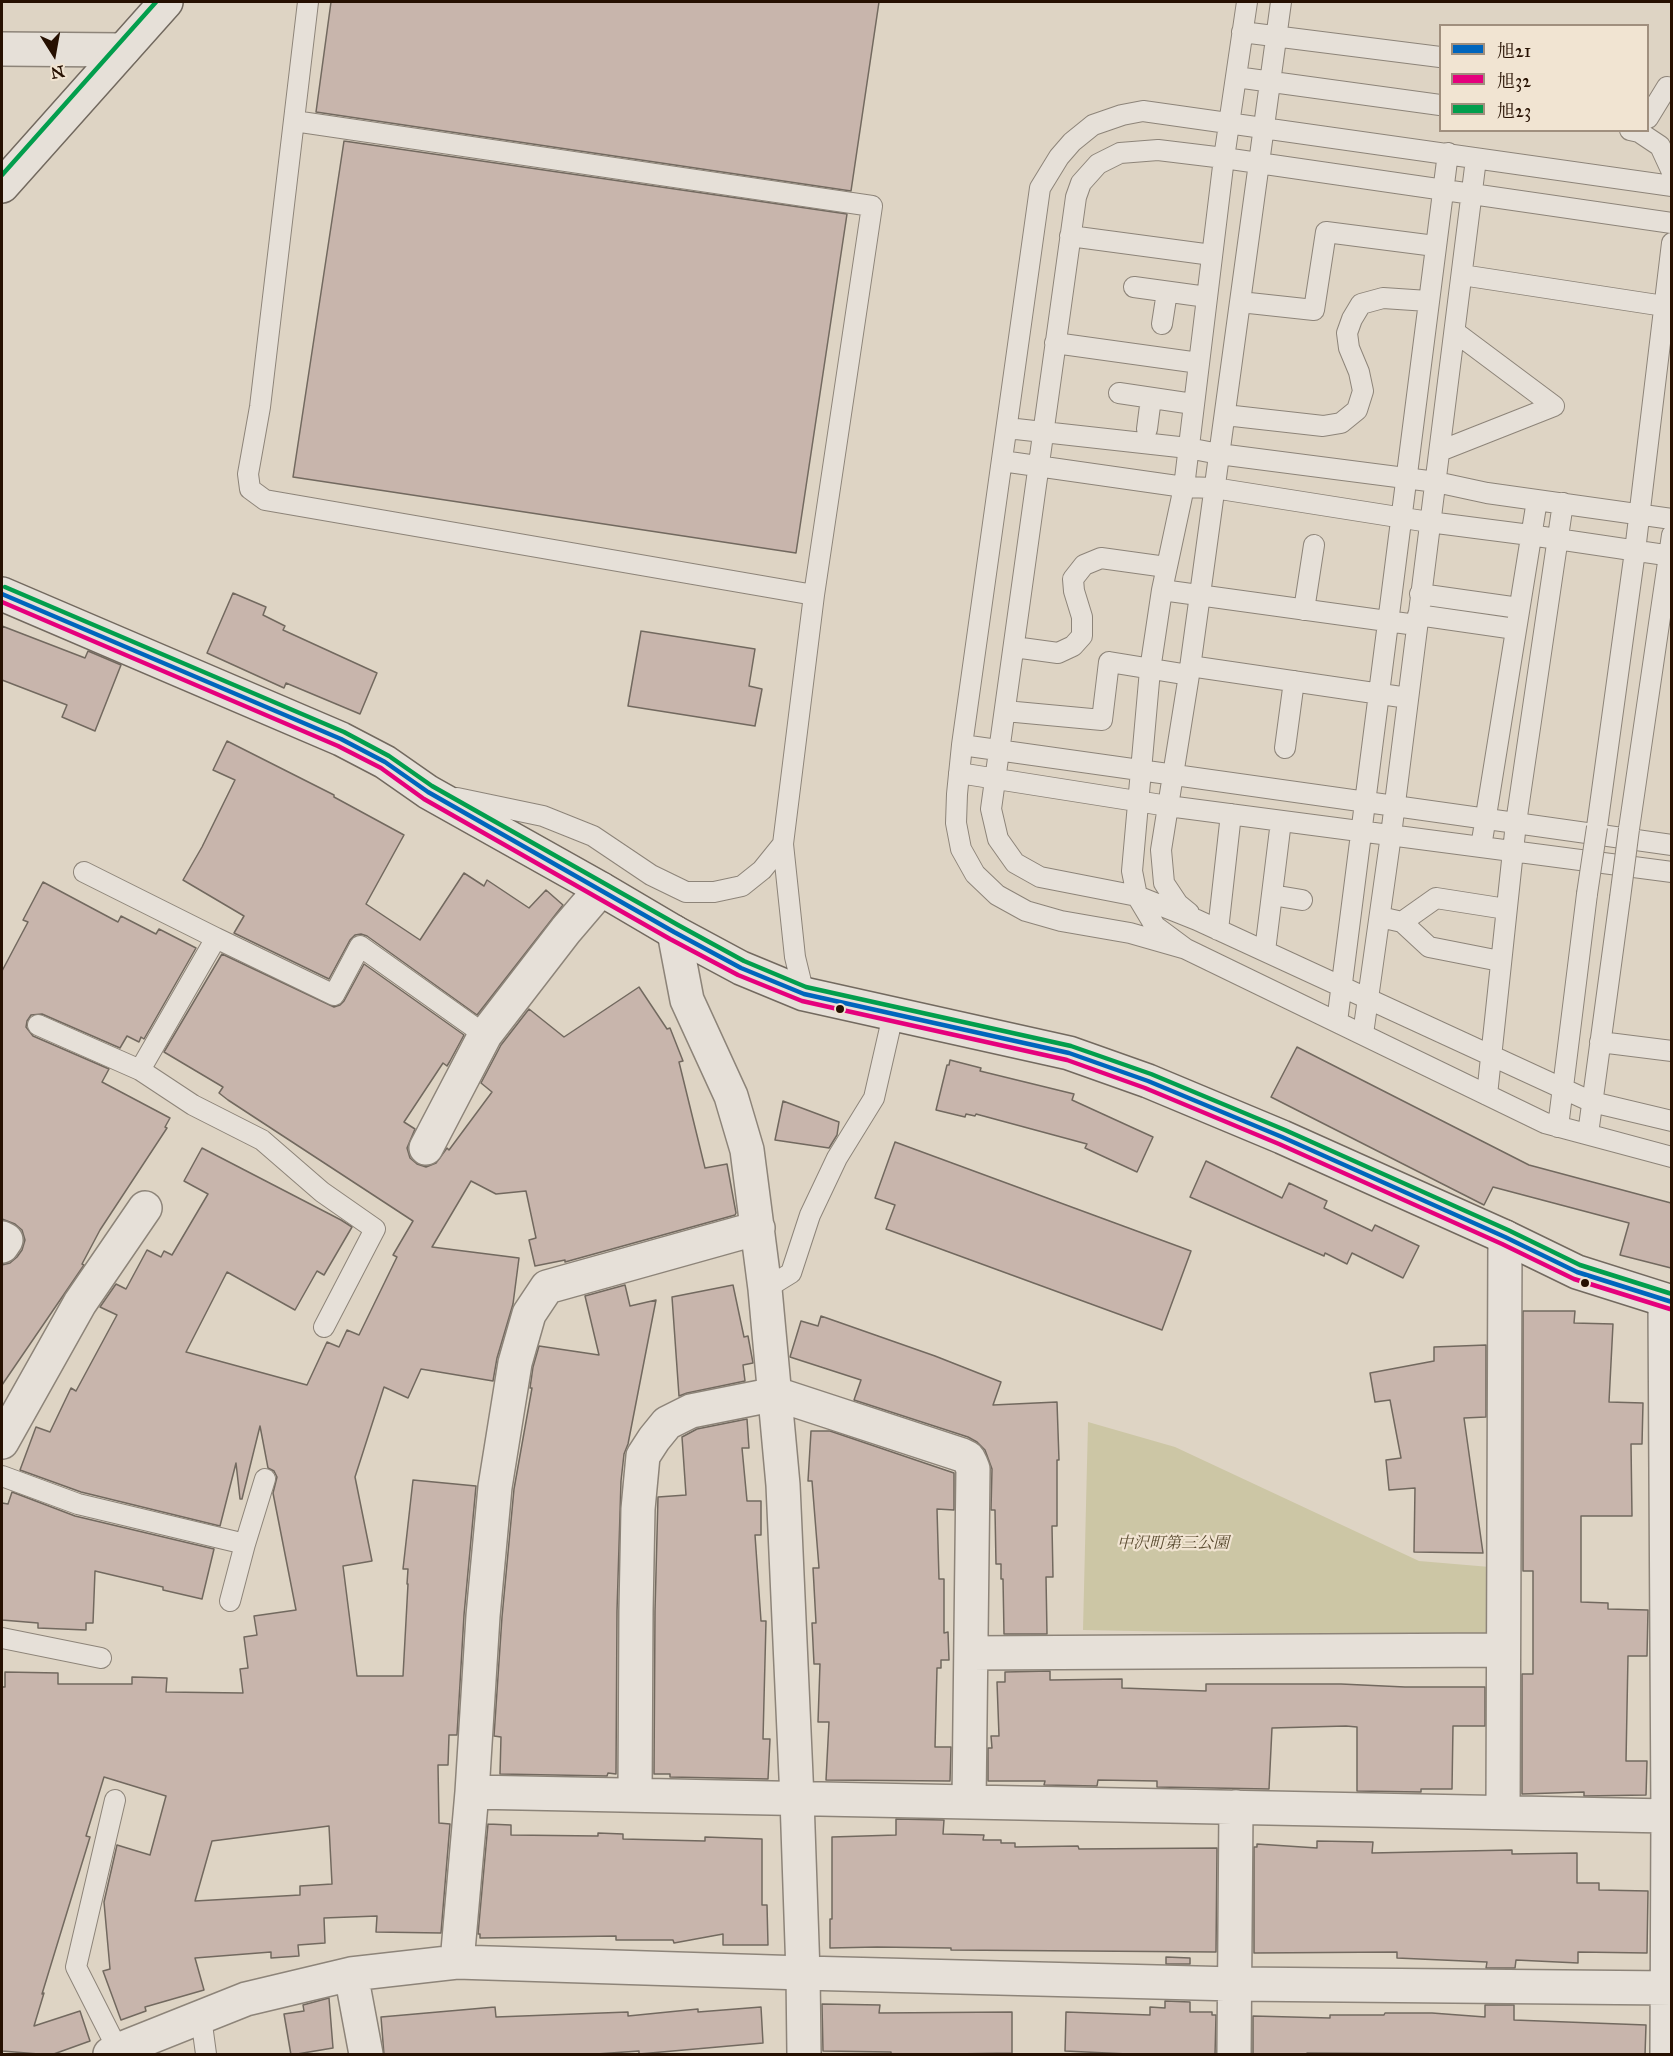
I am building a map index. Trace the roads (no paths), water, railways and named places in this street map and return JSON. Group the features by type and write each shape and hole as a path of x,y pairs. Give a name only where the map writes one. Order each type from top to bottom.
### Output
{"street":[{"path":"2,186 166,2"},
{"path":"2,49 123,50"},
{"path":"2,594 341,739 385,762 428,792 741,968 804,994 1069,1053 1149,1081 1282,1137 1505,1237 1577,1272 1668,1301 1669,1988 1667,2055"},
{"path":"426,1148 485,1035 601,888"},
{"path":"674,932 687,1000 731,1096 747,1150 765,1288 776,1394 783,1497 797,1799 804,2055"},
{"path":"2,1442 80,1303 145,1208"},
{"path":"457,1962 495,1487 515,1363 529,1314 547,1287 758,1228"},
{"path":"1503,1812 1505,1237"},
{"path":"2,1238 6,1240 2,1246"},
{"path":"635,1795 636,1588 638,1509 643,1456 667,1423 691,1411 776,1394 968,1458 973,1469 969,1802"},
{"path":"971,1653 1503,1650"},
{"path":"472,1792 1668,1816"},
{"path":"1234,2055 1236,1807"},
{"path":"114,2052 246,1999 351,1974 457,1962 1235,1984 1669,1988"},
{"path":"351,1974 366,2055"}],"lane":[{"path":"308,2 260,407 248,474 250,489 265,500 814,595"},
{"path":"1186,949 1155,926 1137,896 1132,871 1150,670 1162,590 1184,487 1224,158 1247,2"},
{"path":"1197,920 1178,904 1164,883 1161,850 1190,671 1281,2"},
{"path":"1242,32 1439,57"},
{"path":"1236,77 1439,105"},
{"path":"1649,110 1662,86"},
{"path":"1671,186 1143,111 1122,115 1093,125 1072,142 1059,157 1040,188 962,745 956,824 961,849 975,874 997,895 1026,911 1061,921 1130,933 1186,949 1545,1123 1671,1157"},
{"path":"294,121 872,206 814,595 783,844 795,957 804,994"},
{"path":"1644,132 1660,146 1671,172"},
{"path":"1671,223 1158,150 1120,153 1098,164 1081,183 1076,197 991,809 998,839 1015,863 1040,877 1137,896 1197,920 1592,1102 1671,1121"},
{"path":"1337,1022 1448,153"},
{"path":"1363,1035 1391,835 1476,159"},
{"path":"1240,302 1314,310 1326,232 1436,246"},
{"path":"1070,236 1212,255"},
{"path":"1558,1126 1587,894 1635,551 1671,243"},
{"path":"1462,276 1664,306"},
{"path":"1134,287 1207,297"},
{"path":"1162,324 1167,292"},
{"path":"1225,415 1323,426 1341,423 1357,410 1363,391 1359,372 1349,348 1347,333 1361,304 1383,298 1428,302"},
{"path":"1440,451 1554,406 1455,332"},
{"path":"1055,343 1198,363"},
{"path":"1119,393 1193,404"},
{"path":"1147,429 1151,398"},
{"path":"1007,428 1188,448 1436,482 1487,493 1671,519"},
{"path":"1002,461 1184,487 1214,488 1429,522 1669,556"},
{"path":"1481,847 1537,500"},
{"path":"1487,1095 1516,824 1563,503"},
{"path":"1588,1134 1629,829 1665,622 1671,535"},
{"path":"1304,610 1314,545"},
{"path":"1014,647 1058,653 1073,646 1082,636 1082,616 1074,591 1073,579 1084,565 1101,558 1167,567"},
{"path":"1162,590 1387,621 1417,620 1515,629"},
{"path":"1420,594 1519,608"},
{"path":"1005,711 1102,720 1108,662 1150,670 1190,671 1294,681 1408,698"},
{"path":"1285,748 1294,681"},
{"path":"962,745 1671,845"},
{"path":"960,773 1139,802 1671,872"},
{"path":"428,792 543,816 593,836 651,875 686,892 714,892 742,886 762,870 783,844"},
{"path":"1218,930 1231,814"},
{"path":"1265,951 1281,821"},
{"path":"84,872 334,995 360,946 485,1035"},
{"path":"1272,896 1302,900"},
{"path":"1402,922 1436,898 1506,909"},
{"path":"1380,917 1402,922 1429,948 1500,961"},
{"path":"140,1070 216,938"},
{"path":"765,1288 791,1273 810,1215 837,1158 874,1098 893,1015"},
{"path":"38,1025 140,1070 193,1105 262,1140 322,1192 375,1229 324,1327"},
{"path":"1600,1042 1671,1051"},
{"path":"2,1476 78,1504 245,1544"},
{"path":"230,1600 265,1479"},
{"path":"2,1638 101,1658"},
{"path":"114,2052 76,1967 115,1800"},
{"path":"201,2016 206,2055"}],"park label":[{"name":"中沢町第三公園","path":"1173,1544"}]}
